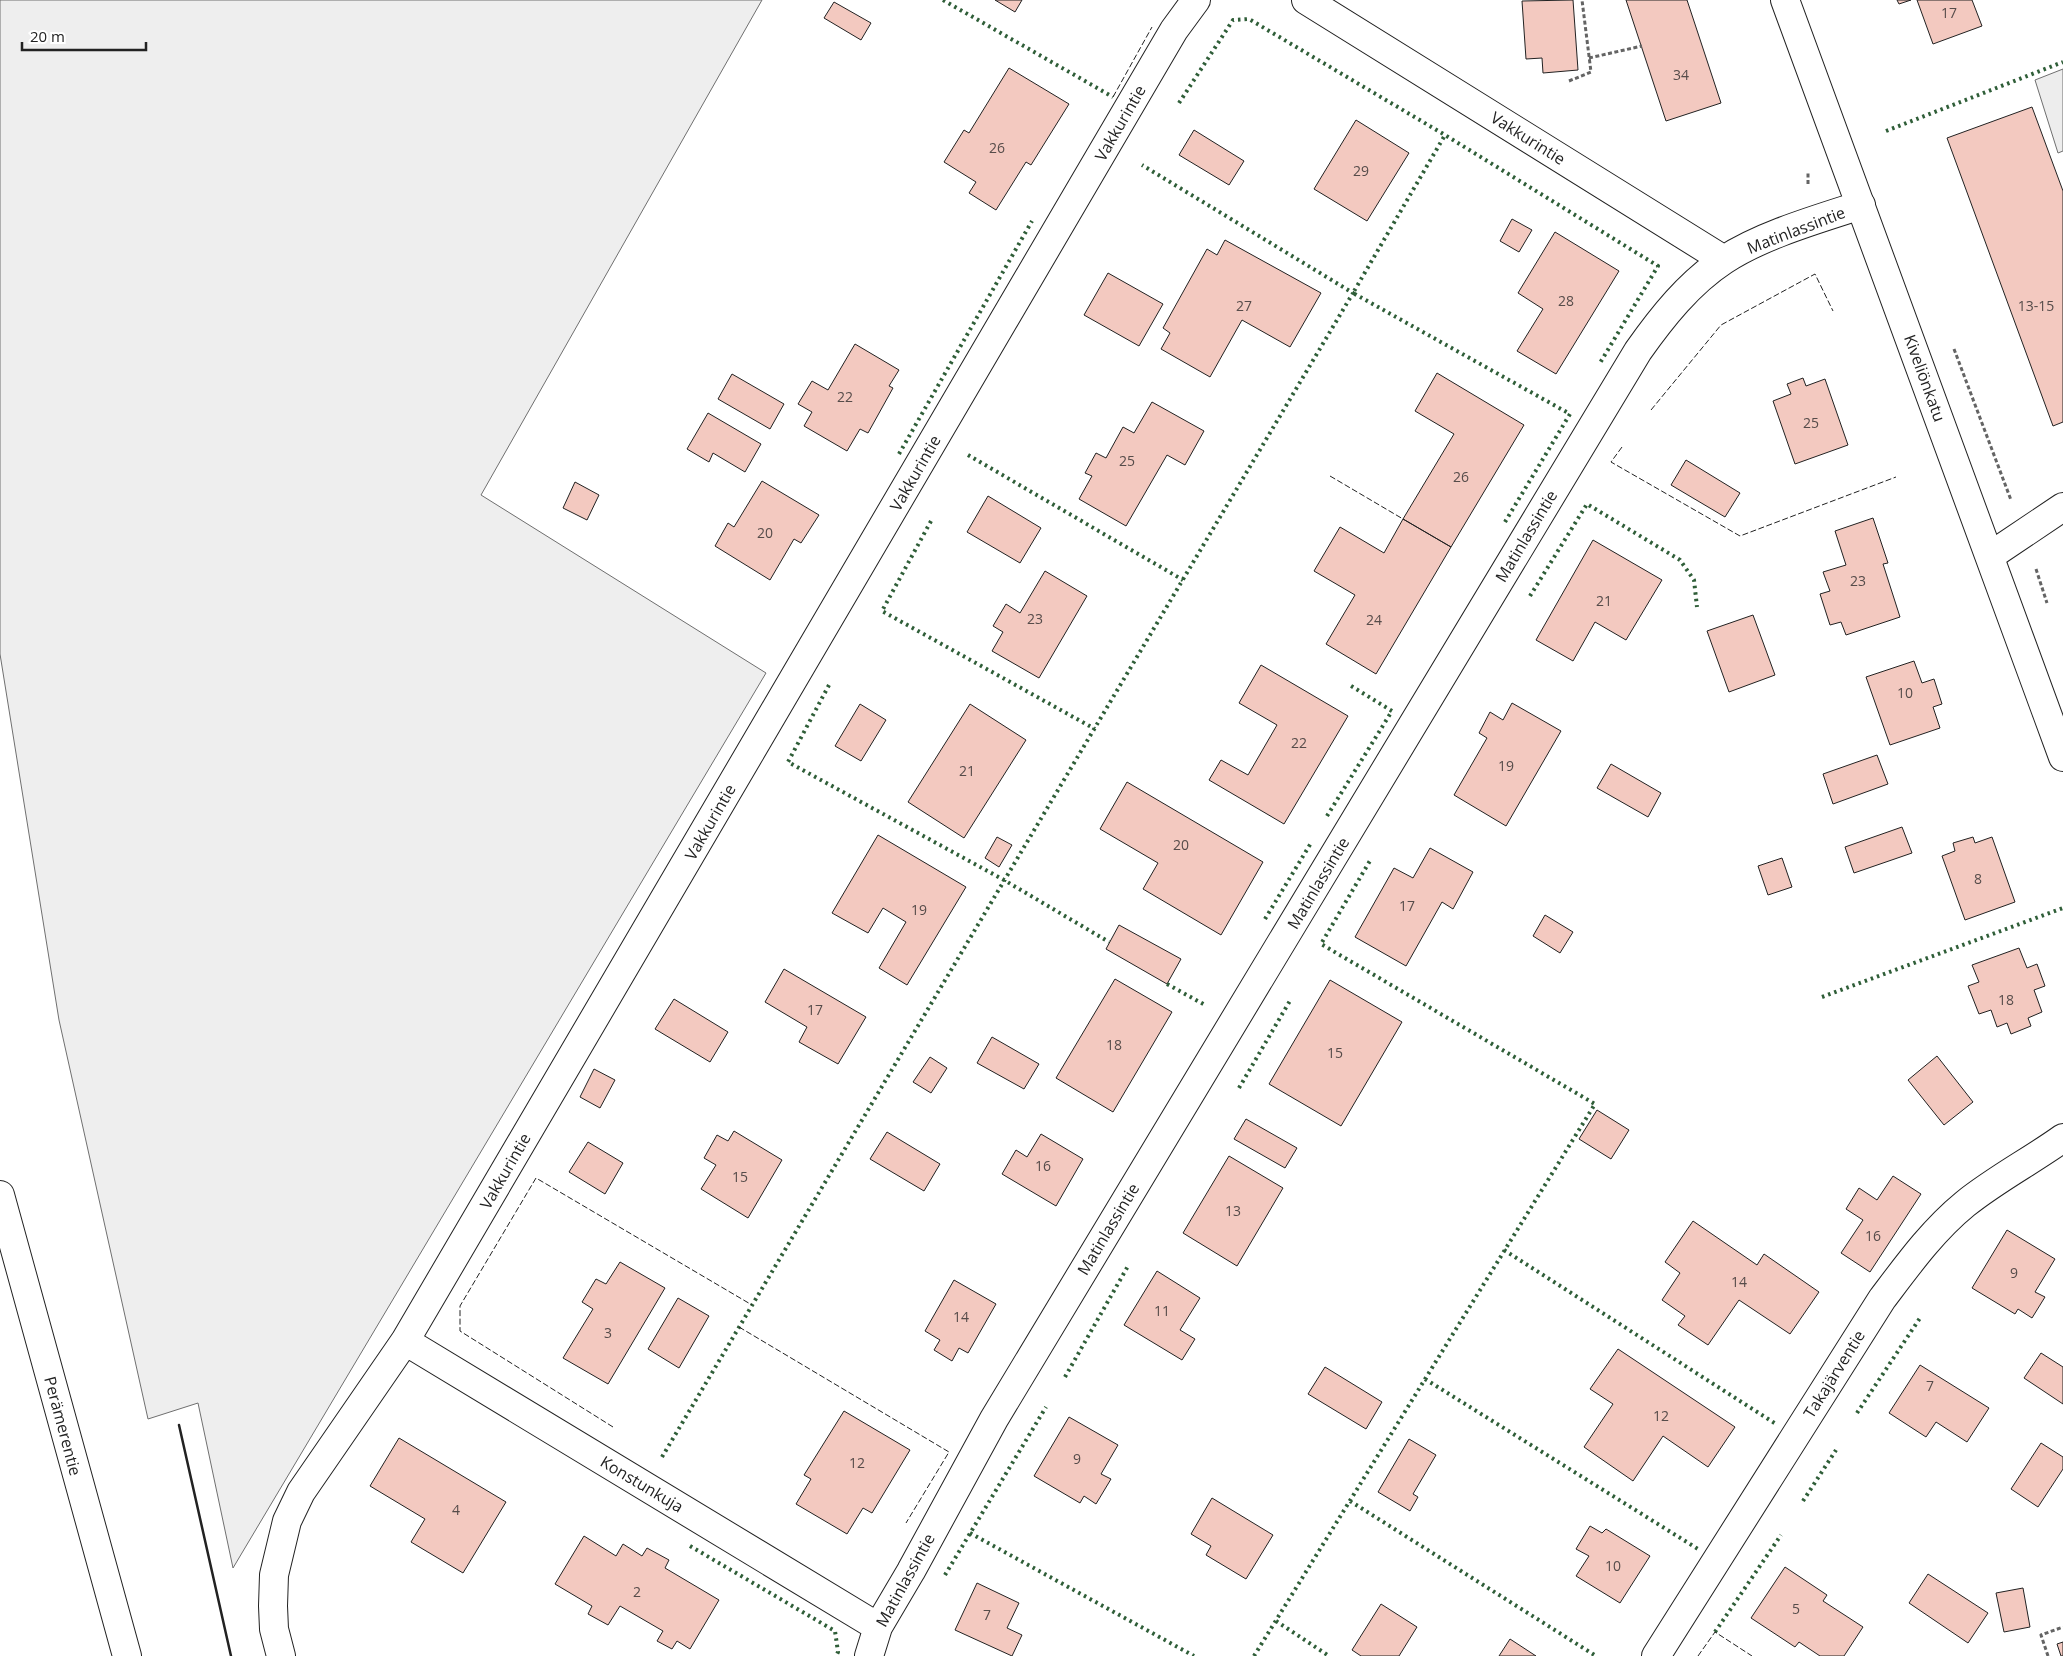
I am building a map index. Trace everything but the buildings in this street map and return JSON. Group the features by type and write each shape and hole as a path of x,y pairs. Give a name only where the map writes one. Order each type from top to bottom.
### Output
{"main road":[{"name":"Vakkurintie","path":"281,1656 274,1629 274,1575 287,1521 301,1492 406,1341 1174,30 1196,0"},
{"name":"Vakkurintie","path":"1306,0 1724,260"},
{"name":"Kiveliönkatu","path":"1785,0 2063,757"},
{"name":"Matinlassintie","path":"869,1656 878,1627 911,1571 994,1419 1638,351 1677,301 1701,278 1724,260 1757,243 1806,223 1861,205"},
{"path":"1990,556 2063,507"},
{"name":"Takajärventie","path":"1656,1656 1882,1299 1911,1260 1937,1230 1963,1205 1994,1182 2063,1138"},
{"name":"Perämerentie","path":"0,1195 127,1656"},
{"name":"Konstunkuja","path":"406,1341 878,1627"}],"path":[{"path":"1569,81 1592,72 1582,0"},
{"path":"1590,58 1642,46"},
{"path":"2024,532 2048,605"},
{"path":"2048,1656 2041,1635 2063,1627"}],"shaded area":[{"path":"0,0 762,0 481,495 766,673 233,1568 198,1403 148,1419 59,1020 0,654"},
{"path":"2063,69 2063,151 2058,153 2035,80"}],"hedge":[{"path":"943,0 1113,97"},
{"path":"1179,103 1233,20 1249,19 1445,135"},
{"path":"1886,131 2063,62"},
{"path":"1505,522 1570,414 1353,293 1445,135 1658,266 1600,363"},
{"path":"662,1457 1353,293 1142,165"},
{"path":"899,454 1032,221"},
{"path":"968,455 1183,580"},
{"path":"1530,596 1587,504 1680,560 1694,580 1697,607"},
{"path":"931,521 882,611 1095,729"},
{"path":"1327,816 1392,711 1348,684"},
{"path":"829,685 788,762 1004,880 1109,942"},
{"path":"1265,919 1311,843"},
{"path":"1254,1656 1595,1104 1321,944 1371,859"},
{"path":"1822,997 2063,908"},
{"path":"1167,984 1205,1005"},
{"path":"1239,1088 1291,999"},
{"path":"1504,1250 1776,1424"},
{"path":"1065,1377 1128,1266"},
{"path":"1857,1413 1920,1318"},
{"path":"1425,1379 1698,1549"},
{"path":"945,1575 1046,1407"},
{"path":"1803,1501 1836,1450"},
{"path":"1350,1501 1596,1656"},
{"path":"970,1533 1194,1656"},
{"path":"1715,1632 1781,1535"},
{"path":"690,1546 835,1631 838,1652 836,1656"},
{"path":"1276,1621 1329,1656"}],"fence":[{"path":"1113,97 1152,27"},
{"path":"1651,410 1721,325 1815,274 1833,311"},
{"path":"1622,447 1611,462 1740,536 1896,477"},
{"path":"1330,476 1403,519"},
{"path":"613,1427 460,1331 460,1306 536,1178 752,1305"},
{"path":"739,1327 949,1452 906,1523"},
{"path":"1698,1656 1715,1632 1752,1656"}],"wall":[{"path":"179,1425 231,1656"}]}
